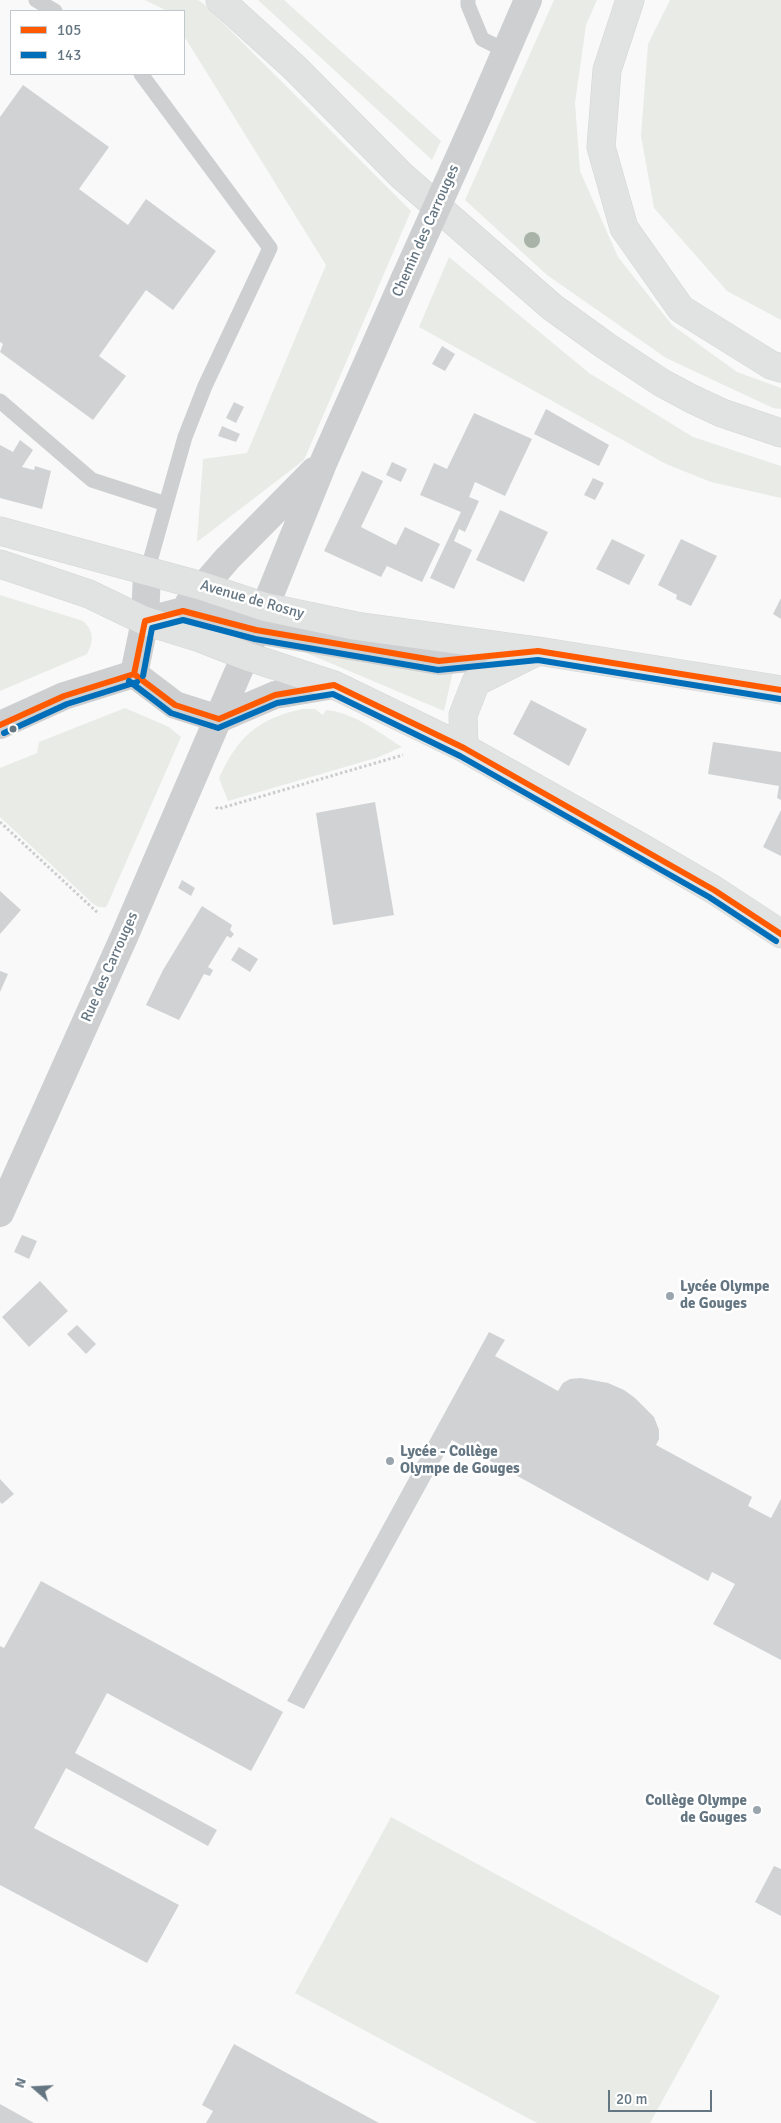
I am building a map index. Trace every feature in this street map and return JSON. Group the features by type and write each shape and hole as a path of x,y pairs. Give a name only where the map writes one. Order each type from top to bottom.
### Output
{"main road":[{"path":"220,0 295,68 402,176 552,307 662,383 722,413 781,433"},
{"path":"630,0 607,70 601,147 624,228 682,309 771,365 781,368"},
{"name":"Avenue de Rosny","path":"0,531 202,586 260,618 373,629 538,651 781,690"},
{"path":"0,564 89,594 145,621 200,638 246,656 334,685 464,748 714,890 781,934"},
{"path":"464,748 463,715 476,682 538,651"}],"street":[{"name":"Chemin des Carrouges","path":"246,656 324,461 528,0"},
{"name":"Chemin des Carrouges","path":"183,611 202,586 324,461"},
{"path":"134,674 145,621 147,572"},
{"name":"Avenue de Rosny","path":"145,621 183,611 260,618"},
{"path":"183,611 200,638"},
{"name":"Rue des Carrouges","path":"0,1213 124,937 246,656"},
{"path":"134,674 174,705 219,719 275,695 334,685"},
{"path":"0,725 64,696 134,674"}],"lane":[{"path":"36,0 53,10"},
{"path":"468,0 468,5 482,39 506,51"},
{"path":"142,75 270,248 205,386 185,436 147,572"},
{"path":"0,401 92,480 166,504"}],"path":[{"path":"192,780 218,809 409,753"},
{"path":"0,822 124,937"}],"shaded area":[{"path":"145,0 198,0 204,4 411,211 304,460 197,542 203,459 247,453 326,265 185,38 185,10 165,10"},
{"path":"258,0 284,0 441,141 432,160"},
{"path":"554,0 597,0 586,25 575,103 580,171 618,257 672,325 737,372 781,388 781,409 773,408 666,358 547,275 465,200"},
{"path":"670,0 781,0 781,320 727,291 654,208 641,136 648,44"},
{"path":"449,257 589,373 693,437 781,466 781,498 711,482 666,464 419,327"},
{"path":"0,595 83,621 92,636 87,654 0,691"},
{"path":"271,638 454,667 444,711"},
{"path":"125,708 169,727 181,737 109,901 106,907 101,907 91,902 0,817 0,768 37,753 39,742"},
{"path":"302,709 315,709 323,715 326,710 347,715 366,724 402,747 376,758 228,801 219,778 226,763 242,740 261,724 273,718"},
{"path":"391,1817 720,1996 650,2123 537,2123 295,1993"}],"building":[{"path":"23,85 109,147 79,189 128,225 146,199 216,251 173,310 146,290 99,356 126,376 93,420 0,352 3,344 0,342 0,117"},
{"path":"442,346 455,354 445,371 432,364"},
{"path":"234,402 244,407 236,423 226,418"},
{"path":"546,409 609,445 599,466 534,434"},
{"path":"474,413 532,439 505,496 475,482 469,497 479,501 465,532 459,529 454,541 472,550 454,589 430,578 461,512 420,495 434,463 447,469"},
{"path":"222,426 240,434 236,442 218,436"},
{"path":"20,440 33,450 22,467 34,470 35,466 51,471 42,509 0,498 0,445 13,452"},
{"path":"392,462 407,469 401,482 386,475"},
{"path":"362,471 383,481 361,527 396,545 405,527 440,544 422,582 387,566 381,577 324,551"},
{"path":"593,478 604,483 595,500 584,495"},
{"path":"500,510 548,532 524,582 476,560"},
{"path":"612,539 645,555 629,585 596,569"},
{"path":"681,539 717,556 691,606 676,599 677,595 658,585"},
{"path":"781,598 781,619 773,614"},
{"path":"531,700 587,729 569,766 513,734"},
{"path":"713,742 781,752 781,800 777,798 779,786 708,774"},
{"path":"375,802 394,915 333,925 316,813"},
{"path":"781,810 781,856 763,847"},
{"path":"182,880 195,888 191,896 178,888"},
{"path":"0,891 21,910 0,934"},
{"path":"202,906 232,925 230,930 234,934 231,938 227,936 208,967 213,970 210,976 204,974 179,1020 146,1005 163,970"},
{"path":"239,947 258,959 250,972 231,960"},
{"path":"0,971 8,974 0,992"},
{"path":"22,1235 37,1241 29,1259 14,1252"},
{"path":"40,1281 68,1311 29,1347 2,1317"},
{"path":"77,1325 96,1344 86,1354 67,1334"},
{"path":"489,1332 505,1340 495,1356 558,1391 563,1383 570,1379 581,1378 608,1383 624,1390 654,1417 659,1430 659,1439 656,1445 752,1497 748,1506 771,1518 781,1499 781,1660 713,1624 735,1584 712,1572 708,1581 452,1440 304,1709 287,1701"},
{"path":"0,1479 14,1494 2,1504 0,1502"},
{"path":"41,1581 283,1712 251,1771 107,1693 75,1753 217,1830 208,1846 66,1768 34,1828 179,1905 147,1963 0,1885 0,1646 4,1648"},
{"path":"774,1866 781,1869 781,1916 755,1902"},
{"path":"234,2044 379,2123 206,2123 213,2111 202,2105"},
{"path":"0,2104 34,2123 0,2123"}],"transit line":[{"name":"105","path":"134,674 145,621 183,611 256,630 439,661 538,651 781,690"},
{"name":"143","path":"143,676 152,628 183,620 255,639 438,670 538,660 780,699"},
{"name":"105","path":"134,674 175,705 219,719 275,695 334,685 464,748 714,890 781,934"},
{"name":"105","path":"0,725 64,696 134,674"},
{"name":"143","path":"129,681 171,713 218,728 277,703 333,694 460,756 709,897 776,941"},
{"name":"143","path":"4,733 67,704 137,682"}],"place":[{"name":"Lycée Olympe de Gouges","path":"670,1296"},
{"name":"Lycée - Collège Olympe de Gouges","path":"390,1461"},
{"name":"Collège Olympe de Gouges","path":"757,1810"}]}
